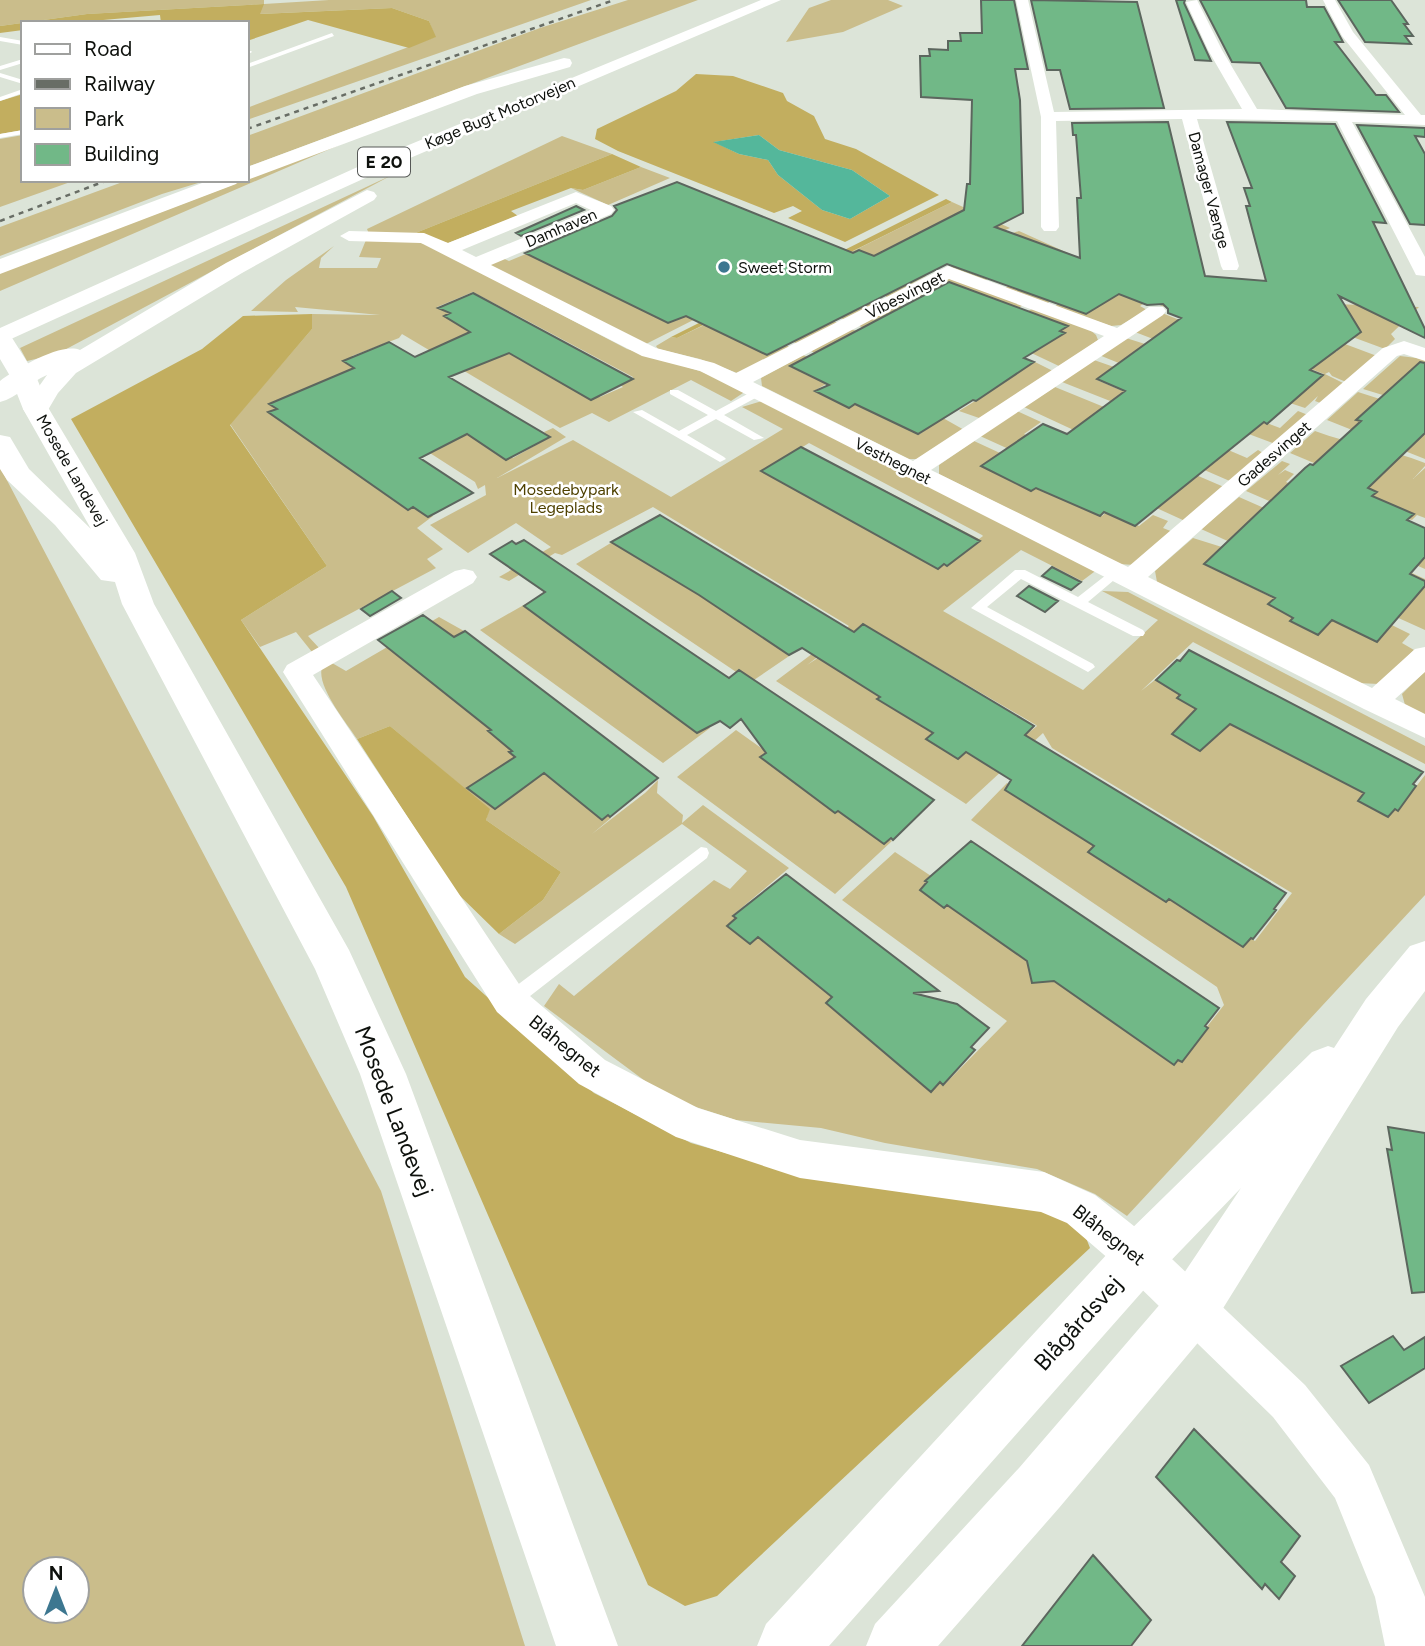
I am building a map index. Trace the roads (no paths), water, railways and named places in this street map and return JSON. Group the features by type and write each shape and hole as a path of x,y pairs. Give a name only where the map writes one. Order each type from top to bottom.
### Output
{"main road":[{"path":"691,14 727,0"},
{"name":"Køge Bugt Motorvejen","path":"0,337 388,160 775,0"},
{"path":"419,169 630,70 707,27"},
{"name":"Køge Bugt Motorvejen","path":"248,174 471,90 576,59 349,156"},
{"path":"5,263 224,182"},
{"path":"36,409 67,369 228,272 383,187"},
{"path":"0,394 13,372 59,360 192,287 228,272"},
{"name":"Mosede Landevej","path":"0,337 13,372 120,553 138,604 334,963 383,1074 587,1646"},
{"name":"Mosede Landevej","path":"0,443 17,474 66,519 138,604"},
{"name":"Blågårdsvej","path":"897,1646 1039,1488 1193,1307 1382,1013 1425,959"},
{"name":"Blågårdsvej","path":"788,1646 1139,1257 1382,1013"}],"street":[{"path":"1022,0 1048,117 1050,227"},
{"name":"Damager Vænge","path":"1329,0 1347,33 1420,119"},
{"path":"1192,2 1215,50 1252,113"},
{"name":"Damager Vænge","path":"1188,113 1230,266"},
{"name":"Damager Vænge","path":"1048,117 1252,113 1420,119"},
{"path":"1340,115 1423,271"},
{"name":"Damhaven","path":"446,250 576,197 605,210 474,265"},
{"name":"Vesthegnet","path":"349,236 424,238 649,352 707,368 736,382 1425,727"},
{"name":"Vibesvinget","path":"736,382 948,272 1119,335"},
{"path":"914,471 1156,311"},
{"name":"Gadesvinget","path":"1122,576 1390,352 1404,347 1425,355"},
{"name":"Blåhegnet","path":"464,577 297,672 510,1001 592,1072 690,1124 800,1159 1044,1192 1081,1209 1139,1257 1289,1401 1352,1482 1400,1598 1410,1646"},
{"path":"1374,702 1425,656"}],"lane":[{"path":"248,66 332,35"},
{"path":"0,39 21,43"},
{"path":"0,74 21,62"},
{"path":"0,74 21,69"},
{"path":"0,74 21,81"},
{"path":"0,99 21,92"},
{"path":"0,135 21,132"},
{"path":"674,392 758,438"},
{"path":"678,435 757,393"},
{"path":"639,412 720,459"},
{"path":"1088,667 978,608 1020,573 1138,633"},
{"path":"1079,603 1122,576"},
{"path":"510,1001 702,853"}],"railway":[{"path":"248,129 614,0"},
{"path":"0,221 103,182"}],"place":[{"name":"Sweet Storm","path":"724,267"}],"park label":[{"name":"Mosedebypark Legeplads","path":"566,498"}]}
